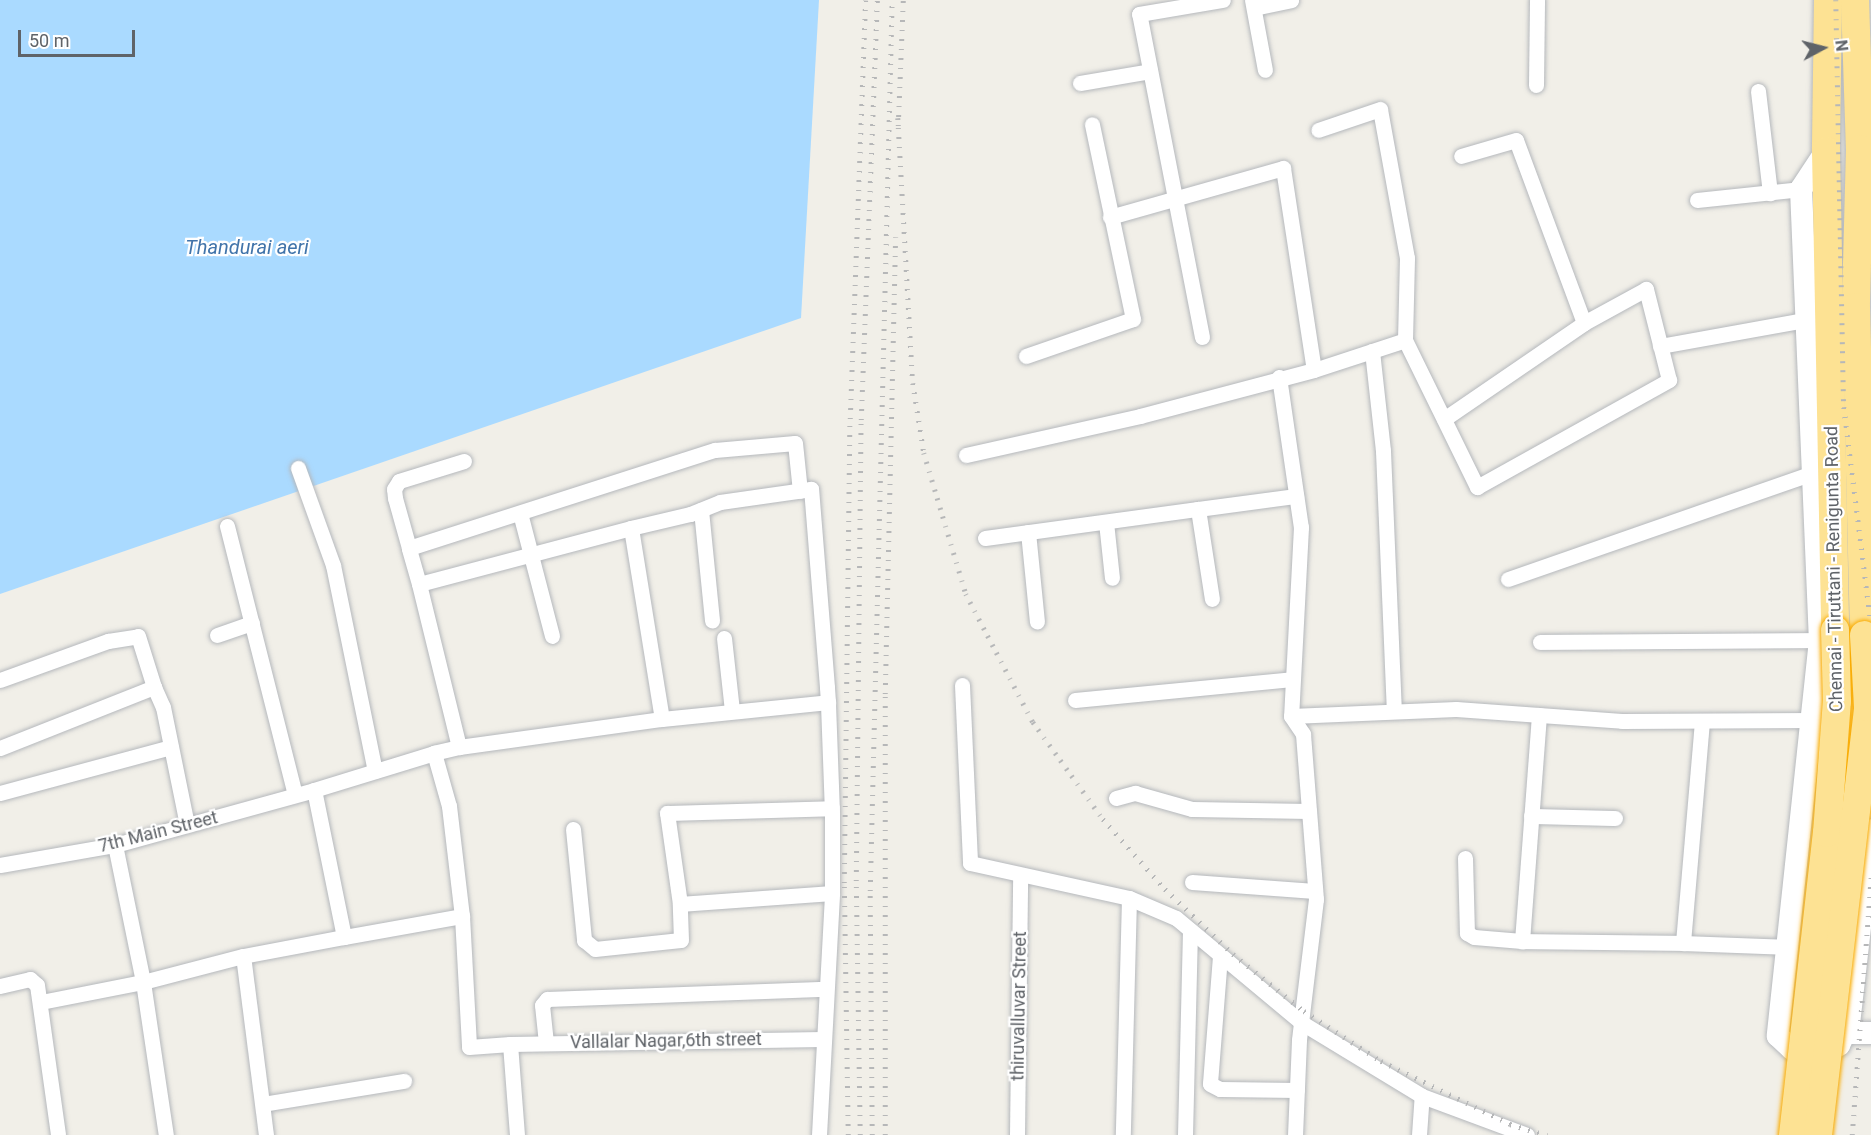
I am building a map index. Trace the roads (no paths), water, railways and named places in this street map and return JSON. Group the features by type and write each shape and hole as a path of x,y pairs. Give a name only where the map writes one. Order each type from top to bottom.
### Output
{"highway":[{"name":"Chennai - Tiruttani - Renigunta Road","path":"1793,1135 1827,833 1837,701 1828,635 1826,151 1828,0"},
{"name":"Chennai - Tiruttani - Renigunta Road","path":"1818,1135 1868,707 1864,635 1856,307 1864,45 1855,0"}],"street":[{"path":"1202,337 1139,14 1222,0"},
{"path":"1264,70 1253,4 1291,0"},
{"path":"1536,85 1537,0"},
{"path":"1080,83 1150,71"},
{"path":"1758,91 1770,193"},
{"path":"1318,130 1380,109 1407,258 1405,340 1477,487 1669,380 1646,289 1584,323 1444,419"},
{"path":"1026,356 1133,319 1092,124"},
{"path":"1461,156 1516,140 1584,323"},
{"path":"1860,149 1871,207"},
{"path":"1826,151 1802,189 1816,472 1828,635 1815,720 1778,1036 1792,1049 1817,1054 1839,1045 1850,1024 1871,836"},
{"path":"1110,217 1282,168 1314,370"},
{"path":"1697,200 1802,189"},
{"path":"1660,346 1810,319"},
{"path":"966,455 1140,416 1279,377 1314,370 1405,340"},
{"path":"1372,351 1383,451 1394,711"},
{"path":"1279,377 1301,527 1291,716 1303,734 1315,891 1302,1023 1295,1135"},
{"path":"409,548 715,450 795,443 800,491"},
{"path":"459,747 394,489 399,481 464,461"},
{"path":"298,468 336,577 375,771"},
{"path":"1508,579 1816,472"},
{"path":"419,584 701,510 720,502 811,489 828,702 832,808 832,893 819,1135"},
{"path":"985,538 1296,496"},
{"path":"1198,509 1212,599"},
{"path":"701,510 712,620"},
{"path":"520,513 533,554 552,636"},
{"path":"1106,522 1112,578"},
{"path":"227,526 296,795"},
{"path":"631,528 662,719"},
{"path":"1028,532 1037,622"},
{"path":"217,635 252,624"},
{"path":"1540,642 1828,635"},
{"path":"0,680 108,641 138,636 171,747 187,825"},
{"path":"724,638 732,711"},
{"path":"1075,700 1292,679"},
{"path":"962,685 970,863 1020,877 1129,898 1176,918 1302,1023 1422,1096 1527,1135"},
{"path":"0,748 154,687"},
{"name":"7th Main Street","path":"0,865 115,845 459,747 662,719 828,702"},
{"path":"1291,716 1456,709 1539,715 1702,721 1815,720"},
{"path":"1522,941 1539,715"},
{"path":"1683,943 1702,721"},
{"path":"0,793 171,747"},
{"path":"41,1002 143,982 243,956 462,916 449,806 434,753"},
{"path":"314,790 344,937"},
{"path":"1116,798 1135,793 1192,809 1309,811"},
{"path":"573,829 587,946 595,949 675,943 683,932 667,813 832,808"},
{"path":"1531,816 1615,818"},
{"path":"115,845 143,982 166,1135"},
{"path":"1465,858 1467,933 1474,937 1522,941 1790,946"},
{"name":"thiruvalluvar Street","path":"1017,1135 1020,877"},
{"path":"1192,882 1315,891"},
{"path":"680,904 832,893"},
{"path":"1123,1135 1129,898"},
{"name":"Vallalar Nagar,6th street","path":"462,916 469,1047 546,1043 823,1039"},
{"path":"1185,1135 1190,932"},
{"path":"243,956 266,1135"},
{"path":"1220,956 1210,1084 1220,1089 1297,1090"},
{"path":"0,986 34,981 41,1002 58,1135"},
{"path":"546,1043 542,1005 552,998 826,989"},
{"path":"1845,1033 1871,1033"},
{"path":"510,1044 517,1135"},
{"path":"263,1104 404,1081"},
{"path":"1419,1135 1422,1096"}],"water":[{"name":"Thandurai aeri","path":"0,0 819,0 801,318 0,594"}],"railway":[{"path":"848,1135 844,883 850,419 865,0"},
{"path":"860,1135 856,881 861,420 877,0"},
{"path":"872,1135 870,891 892,0"},
{"path":"898,126 903,0"},
{"path":"1836,0 1844,407 1871,623"},
{"path":"898,118 913,383 924,453 966,594 1033,722 1103,819 1165,889 1233,954 1304,1011 1381,1061 1510,1124 1547,1135"},
{"path":"885,1135 885,694 895,237"},
{"path":"1852,1135 1871,874"}]}
